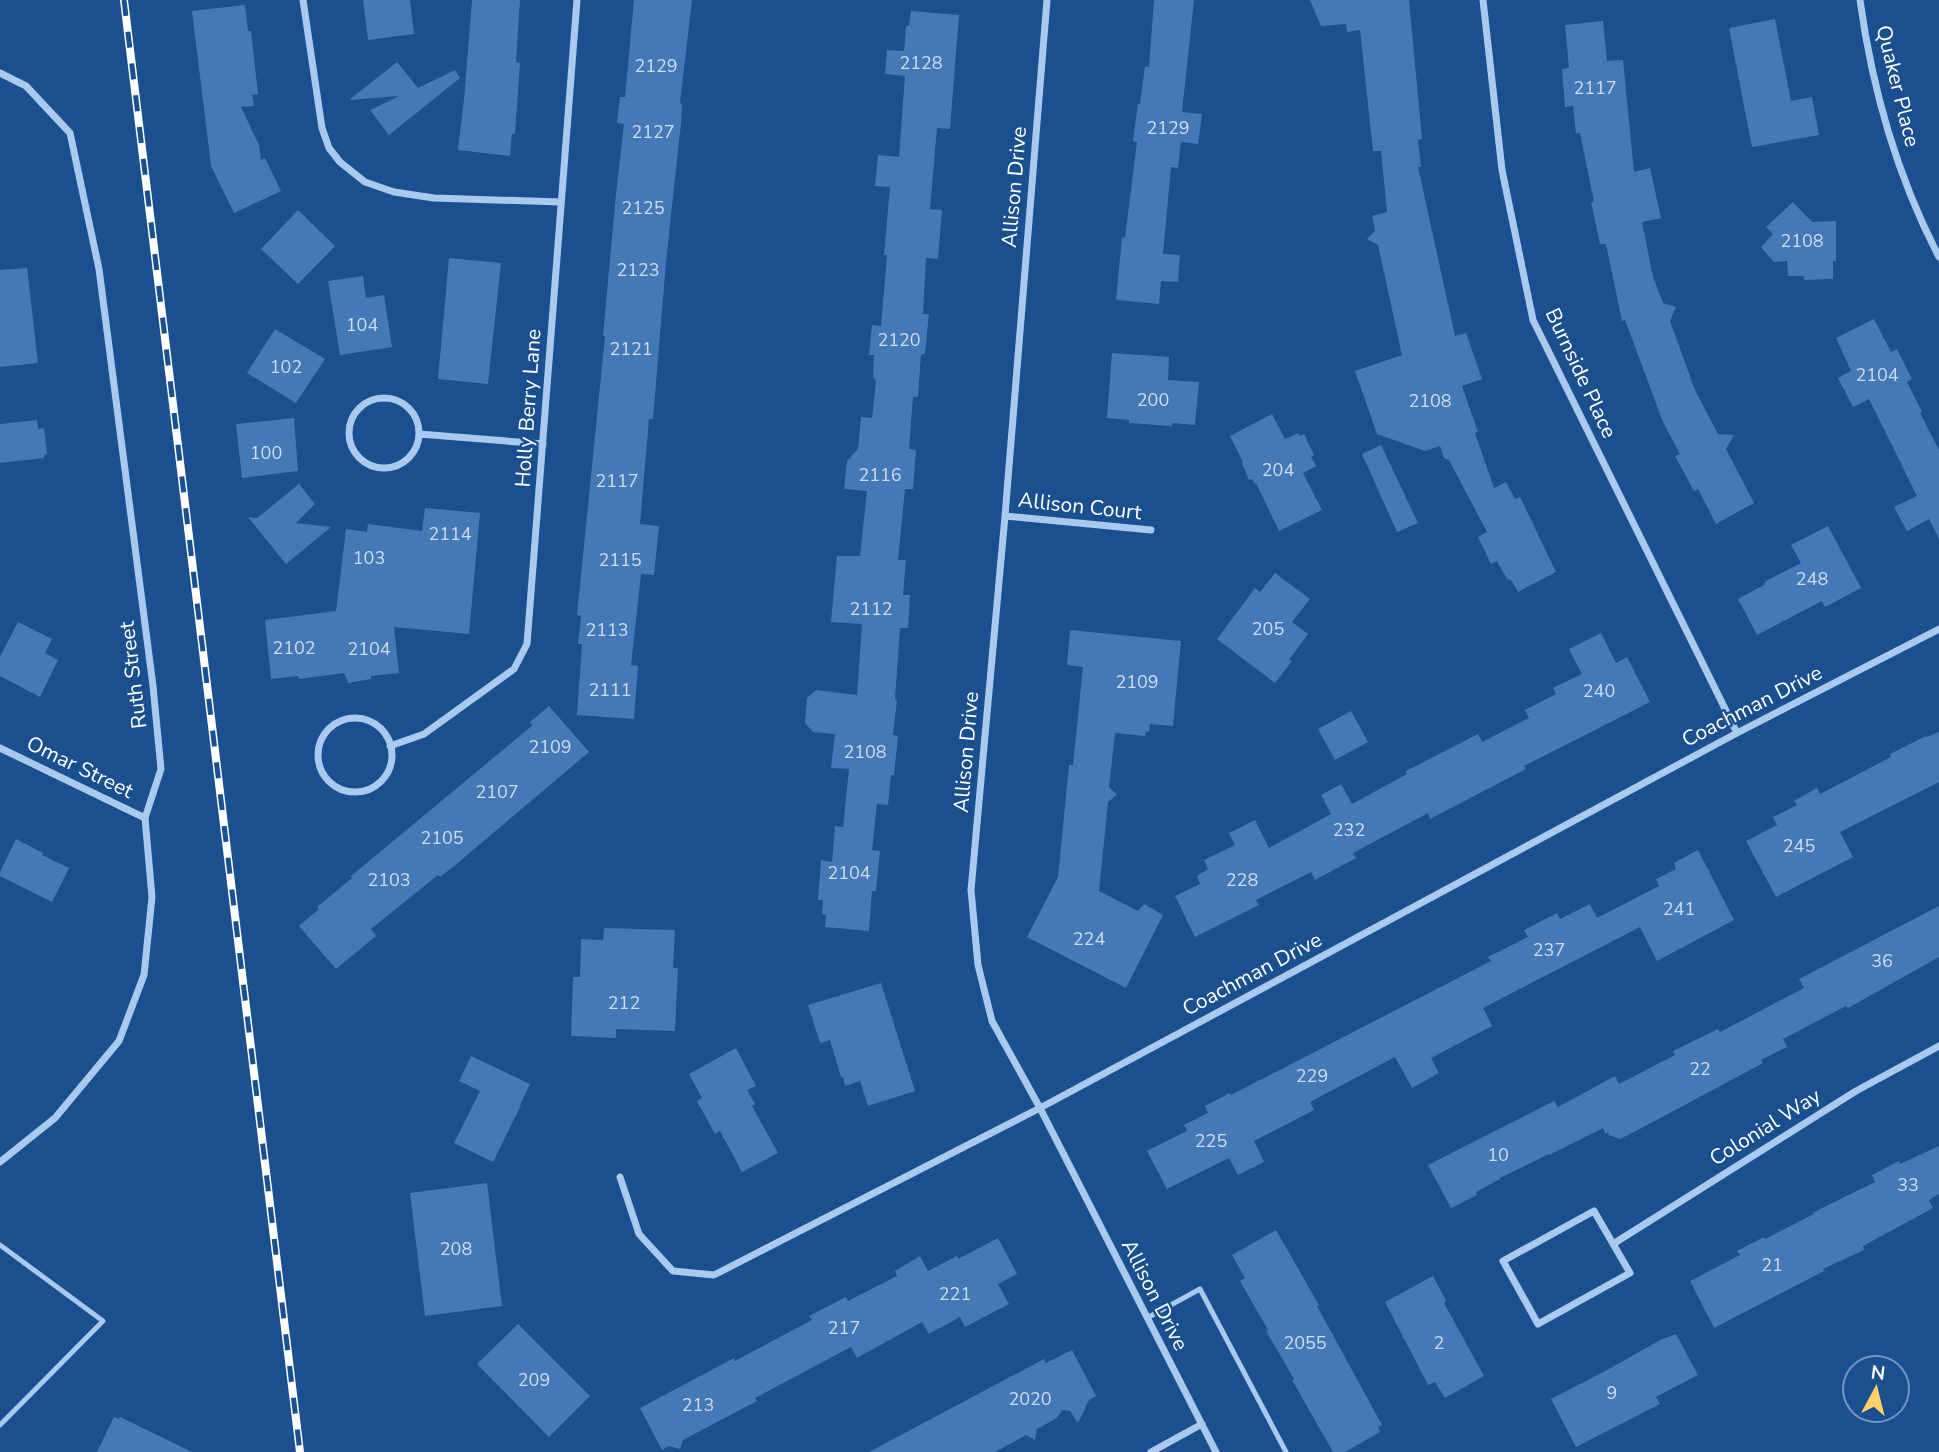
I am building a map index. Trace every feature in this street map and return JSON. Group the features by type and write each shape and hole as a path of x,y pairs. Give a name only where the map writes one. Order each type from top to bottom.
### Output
{"street":[{"path":"303,0 322,128 329,148 340,162 365,181 394,192 433,198 561,202"},
{"name":"Holly Berry Lane","path":"390,746 425,734 514,670 527,644 578,0"},
{"name":"Allison Drive","path":"1047,0 971,890 978,965 992,1021 1040,1108 1216,1452"},
{"name":"Burnside Place","path":"1483,0 1502,170 1533,320 1737,733"},
{"name":"Quaker Place","path":"1860,0 1865,34 1888,132 1921,223 1939,257"},
{"name":"Ruth Street","path":"0,73 26,86 70,133 99,269 153,686 161,769 145,818 152,897 144,975 119,1041 55,1118 0,1162"},
{"path":"393,399 412,412 419,434 417,446 411,456 391,468 380,468 359,459 352,450 349,427 352,416 370,400 393,399"},
{"path":"419,434 543,444"},
{"name":"Allison Court","path":"1005,516 1151,530"},
{"name":"Coachman Drive","path":"620,1177 639,1234 673,1271 715,1275 1040,1108 1737,733 1939,629"},
{"path":"353,718 377,725 390,746 392,758 383,779 374,787 363,791 339,789 322,773 318,761 322,737 341,721 353,718"},
{"name":"Omar Street","path":"0,748 145,818"},
{"name":"Colonial Way","path":"1613,1244 1856,1091 1939,1046"},
{"path":"1594,1211 1613,1244 1630,1273 1538,1324 1503,1261 1594,1211"},
{"path":"1151,1452 1202,1424"}],"lane":[{"path":"0,1245 103,1321 0,1425"},
{"path":"1147,1318 1200,1289 1286,1452"}],"building":[{"path":"363,0 410,0 414,34 368,40"},
{"path":"472,0 520,0 516,62 520,63 515,134 512,134 510,156 458,150"},
{"path":"634,0 692,0 680,103 681,123 653,419 649,419 640,524 659,526 654,575 641,574 631,665 638,666 634,719 577,715 582,644 578,644 581,616 577,615 624,124 617,123 620,97 625,97"},
{"path":"1154,0 1194,0 1182,112 1202,114 1198,144 1181,142 1178,168 1171,167 1163,254 1180,255 1178,282 1161,281 1159,304 1116,300 1122,237 1125,238 1137,142 1133,141 1138,103 1140,104 1145,66 1149,67"},
{"path":"1310,0 1409,0 1422,139 1418,140 1421,167 1418,167 1455,336 1466,333 1482,379 1462,386 1494,488 1506,482 1515,499 1520,497 1556,572 1518,592 1497,561 1491,564 1478,537 1487,532 1449,460 1444,458 1440,446 1425,451 1377,434 1355,371 1402,355 1378,245 1367,239 1375,231 1372,216 1387,212 1381,151 1373,151 1360,30 1347,32 1346,24 1321,26"},
{"path":"245,5 248,31 251,31 258,94 252,95 254,106 241,107 259,145 261,160 265,158 281,191 234,213 211,166 192,11"},
{"path":"911,11 959,15 950,129 937,128 930,209 942,210 938,259 926,258 923,314 929,314 925,354 921,354 918,397 913,397 909,449 916,450 913,489 905,489 898,560 906,560 903,595 910,595 908,628 900,628 893,735 898,736 894,775 891,775 888,805 877,804 872,850 880,851 876,891 872,891 869,931 825,927 823,900 818,900 821,860 832,862 835,826 843,827 849,769 831,768 835,734 813,732 805,723 807,698 816,690 857,695 862,624 831,622 837,556 860,556 867,491 844,489 847,461 858,449 861,417 872,418 876,381 873,377 874,355 869,355 872,325 881,326 890,187 875,186 878,155 899,157 905,76 885,74 887,50 904,51 906,26 909,26"},
{"path":"1775,19 1791,101 1812,97 1819,135 1752,147 1729,28"},
{"path":"1603,21 1607,61 1623,60 1634,172 1650,168 1661,218 1642,222 1653,277 1663,303 1676,307 1670,321 1695,390 1718,434 1734,435 1726,449 1754,503 1716,524 1698,489 1694,491 1675,456 1680,454 1663,422 1625,320 1622,321 1606,244 1600,244 1580,133 1576,134 1573,106 1565,107 1562,69 1569,68 1565,25"},
{"path":"397,62 418,88 455,70 460,78 389,135 370,110 399,96 349,100"},
{"path":"1793,202 1812,222 1836,221 1833,279 1804,280 1804,276 1788,276 1787,261 1774,262 1761,247 1773,234 1766,227"},
{"path":"298,210 335,246 298,284 261,249"},
{"path":"449,258 501,263 488,384 438,379"},
{"path":"27,268 38,363 0,367 0,270"},
{"path":"363,276 366,298 384,295 392,347 340,355 328,281"},
{"path":"1874,319 1891,352 1897,349 1912,379 1907,382 1939,450 1939,539 1929,519 1907,531 1894,507 1917,496 1869,399 1853,407 1838,378 1851,371 1836,338"},
{"path":"275,329 325,359 296,403 247,373"},
{"path":"1112,353 1169,357 1168,380 1199,382 1195,425 1129,423 1129,420 1107,418"},
{"path":"1272,414 1285,439 1298,433 1300,436 1304,434 1316,466 1303,473 1322,510 1279,531 1256,483 1252,479 1249,480 1230,436"},
{"path":"294,418 298,471 242,478 236,424"},
{"path":"37,420 38,429 44,428 47,454 44,458 0,463 0,424"},
{"path":"1381,445 1418,523 1397,532 1362,454"},
{"path":"299,484 315,504 296,523 331,527 286,564 248,517 257,518"},
{"path":"425,508 480,513 469,634 394,627 399,673 371,676 371,679 348,683 344,673 299,679 298,676 271,679 265,620 336,611 346,529 367,532 368,524 422,531"},
{"path":"1828,526 1861,588 1825,607 1822,601 1757,635 1738,599 1801,563 1791,545"},
{"path":"1275,573 1310,599 1292,622 1308,634 1275,683 1217,639 1255,588 1260,592"},
{"path":"18,622 52,639 45,653 58,660 40,697 0,676 0,657"},
{"path":"1070,630 1181,641 1173,726 1150,724 1149,732 1146,731 1145,736 1115,733 1109,787 1117,795 1108,802 1099,891 1138,911 1144,904 1163,915 1126,988 1027,937 1058,877 1069,765 1073,765 1083,667 1067,665"},
{"path":"1601,633 1616,663 1627,657 1650,702 1524,766 1526,769 1430,819 1428,813 1353,853 1356,858 1315,880 1311,872 1256,900 1259,905 1195,937 1175,896 1200,884 1197,876 1208,869 1204,860 1235,845 1229,833 1255,820 1269,848 1331,814 1321,795 1341,784 1352,804 1407,774 1406,771 1478,734 1482,742 1529,718 1525,710 1556,694 1553,688 1582,674 1569,649"},
{"path":"549,706 589,752 453,867 440,877 438,875 371,929 376,936 336,969 299,926 352,878 351,876 533,725 530,722"},
{"path":"1351,711 1368,742 1335,760 1318,729"},
{"path":"1939,732 1939,782 1840,832 1853,857 1776,897 1746,841 1777,825 1773,817 1797,805 1794,801 1817,788 1820,794 1891,757 1890,754"},
{"path":"16,839 69,868 52,902 0,876"},
{"path":"1698,850 1734,920 1657,961 1640,927 1483,1008 1492,1026 1431,1058 1439,1073 1412,1088 1395,1057 1310,1102 1314,1110 1254,1141 1264,1162 1238,1175 1229,1158 1167,1189 1147,1151 1187,1131 1184,1125 1208,1113 1205,1106 1491,961 1488,957 1528,937 1524,930 1557,913 1560,919 1590,904 1597,918 1659,886 1656,879 1676,869 1674,863"},
{"path":"1939,906 1939,957 1848,1008 1846,1006 1783,1039 1787,1047 1761,1060 1763,1063 1638,1130 1620,1139 1608,1132 1606,1134 1603,1128 1500,1178 1476,1192 1477,1195 1451,1208 1428,1165 1554,1101 1558,1107 1615,1076 1619,1084 1675,1055 1673,1051 1718,1029 1720,1032 1804,988 1799,979"},
{"path":"604,928 675,930 673,968 678,968 675,1031 616,1029 616,1038 571,1036 573,977 580,977 581,939 603,940"},
{"path":"881,983 915,1091 868,1106 860,1081 845,1086 830,1040 820,1043 808,1005"},
{"path":"736,1048 756,1086 747,1090 755,1104 752,1106 778,1153 742,1172 720,1131 715,1134 697,1101 702,1098 689,1074"},
{"path":"471,1056 530,1084 493,1162 454,1143 480,1091 459,1081"},
{"path":"1939,1146 1939,1194 1929,1200 1933,1208 1863,1246 1864,1250 1714,1328 1690,1281 1740,1255 1737,1251 1875,1182 1872,1175 1899,1161 1900,1164"},
{"path":"487,1183 502,1306 425,1316 410,1193"},
{"path":"1276,1230 1382,1425 1378,1427 1380,1432 1345,1452 1333,1452 1240,1281 1245,1278 1232,1255"},
{"path":"998,1238 1017,1274 998,1284 1009,1304 965,1327 960,1317 929,1334 922,1322 857,1358 851,1347 683,1440 680,1449 669,1446 662,1450 640,1408 812,1320 809,1316 846,1297 848,1301 897,1276 895,1271 920,1256 928,1271"},
{"path":"1433,1276 1446,1301 1444,1303 1484,1376 1445,1398 1435,1382 1428,1385 1385,1302"},
{"path":"518,1324 590,1396 549,1437 477,1364"},
{"path":"1676,1334 1698,1375 1656,1397 1660,1404 1576,1447 1551,1399"},
{"path":"1072,1350 1096,1396 1089,1400 1078,1423 1070,1411 1062,1410 1057,1418 1037,1429 1035,1440 1026,1435 995,1452 869,1452 1044,1359 1046,1363"},
{"path":"114,1417 120,1417 192,1452 97,1452"}],"railway":[{"path":"124,0 300,1452"}]}
